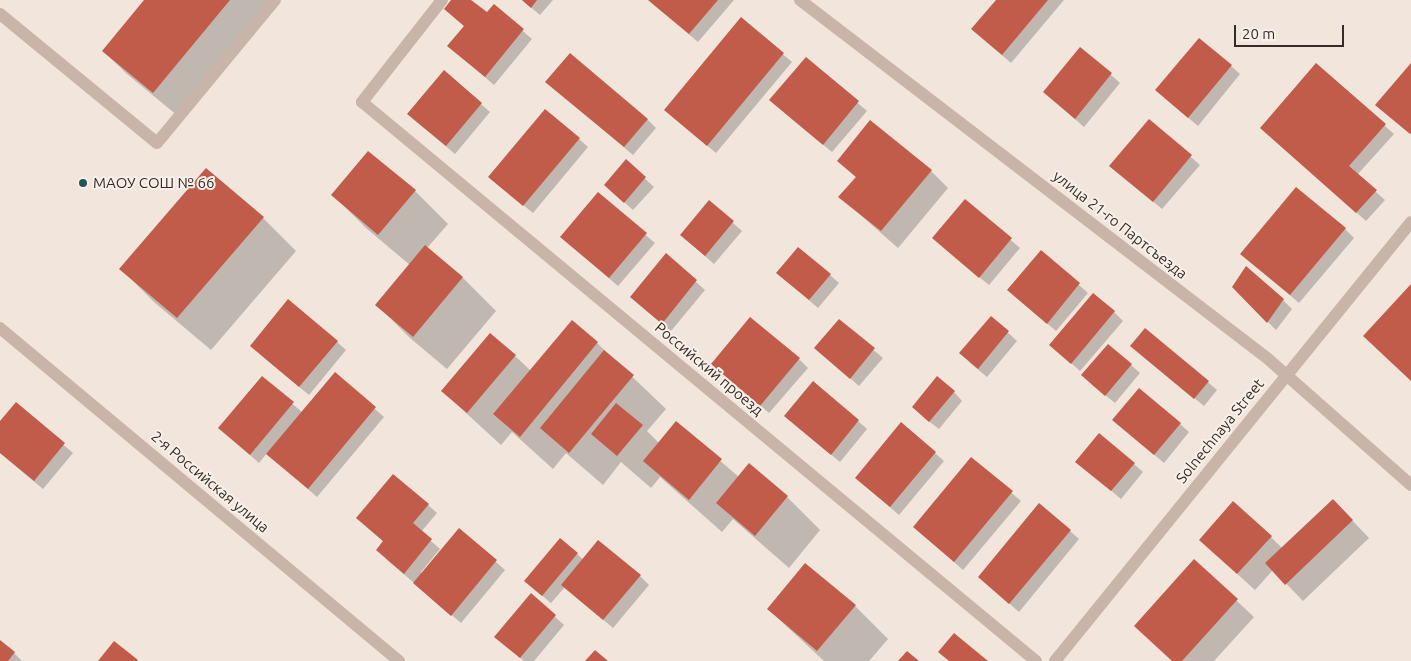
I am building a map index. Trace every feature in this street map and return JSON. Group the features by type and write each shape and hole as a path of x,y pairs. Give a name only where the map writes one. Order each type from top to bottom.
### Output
{"street":[{"path":"0,14 157,143 275,0"},
{"name":"Российский проезд","path":"442,0 362,102 1036,661"},
{"name":"улица 21-го Партсъезда","path":"800,0 1267,358 1411,485"},
{"name":"Solnechnaya Street","path":"1055,661 1411,222"},
{"name":"2-я Российская улица","path":"0,328 399,661"}],"building":[{"path":"144,0 230,0 153,93 102,51"},
{"path":"451,0 471,0 487,12 494,4 524,29 485,77 447,46 464,26 444,9"},
{"path":"522,0 537,0 531,8"},
{"path":"648,0 718,0 689,34"},
{"path":"996,0 1048,0 1002,55 971,29"},
{"path":"741,17 784,53 707,146 664,110"},
{"path":"1199,38 1232,65 1188,118 1155,90"},
{"path":"1080,47 1112,73 1075,119 1043,92"},
{"path":"570,53 648,119 624,147 545,82"},
{"path":"806,57 859,101 823,145 769,100"},
{"path":"1316,63 1386,124 1349,166 1377,190 1356,213 1260,128"},
{"path":"1411,63 1411,133 1410,134 1375,105"},
{"path":"444,70 482,103 446,146 407,114"},
{"path":"545,109 580,138 523,206 488,177"},
{"path":"1149,119 1192,155 1153,202 1109,166"},
{"path":"870,120 932,170 881,231 838,197 856,177 837,161"},
{"path":"368,151 416,190 378,235 331,195"},
{"path":"626,159 646,177 624,203 604,185"},
{"path":"206,168 264,217 177,318 119,269"},
{"path":"1296,187 1346,228 1290,295 1240,254"},
{"path":"598,192 647,233 609,278 560,237"},
{"path":"965,199 1012,238 979,278 932,238"},
{"path":"709,200 734,221 705,256 680,235"},
{"path":"425,245 463,277 413,337 375,305"},
{"path":"798,247 831,274 809,300 776,273"},
{"path":"1041,250 1080,283 1047,324 1007,290"},
{"path":"666,253 697,280 662,324 630,297"},
{"path":"1246,266 1284,299 1267,323 1232,287"},
{"path":"1411,284 1411,381 1363,336"},
{"path":"1093,293 1115,311 1071,364 1049,345"},
{"path":"288,299 338,341 299,387 250,346"},
{"path":"991,316 1009,331 978,369 959,353"},
{"path":"750,317 800,358 760,406 711,364"},
{"path":"839,319 875,348 850,379 814,348"},
{"path":"572,320 598,342 520,437 493,414"},
{"path":"1145,328 1209,381 1194,399 1130,346"},
{"path":"490,333 516,355 467,413 441,391"},
{"path":"1108,344 1132,364 1105,396 1081,375"},
{"path":"604,350 634,375 569,453 540,428"},
{"path":"335,372 376,407 308,489 266,454"},
{"path":"262,376 294,402 250,455 218,428"},
{"path":"937,376 955,391 929,422 912,407"},
{"path":"813,381 859,420 831,455 784,416"},
{"path":"1139,388 1181,423 1154,455 1112,420"},
{"path":"16,402 65,443 34,481 0,453 0,421"},
{"path":"616,403 643,425 617,456 591,434"},
{"path":"676,421 722,459 689,500 643,461"},
{"path":"901,422 936,452 890,507 855,478"},
{"path":"1099,433 1135,463 1111,491 1075,462"},
{"path":"971,457 1013,491 954,562 913,527"},
{"path":"749,463 788,496 755,536 716,503"},
{"path":"393,474 429,504 413,523 432,539 404,574 376,550 383,541 356,518"},
{"path":"1333,499 1353,520 1285,585 1265,563"},
{"path":"1233,501 1272,536 1237,574 1199,540"},
{"path":"1039,503 1071,530 1009,604 978,577"},
{"path":"459,528 497,560 451,616 413,583"},
{"path":"560,538 578,553 542,596 524,581"},
{"path":"598,540 641,575 603,620 561,585"},
{"path":"1194,559 1238,599 1182,661 1172,661 1134,626"},
{"path":"805,563 856,605 817,651 767,609"},
{"path":"531,593 556,615 520,658 494,637"},
{"path":"954,633 988,661 949,661 938,652"},
{"path":"0,640 15,652 8,661 0,661"},
{"path":"114,641 138,660 98,661"},
{"path":"595,650 608,661 585,661"},
{"path":"907,651 919,661 898,661"}],"place":[{"name":"МАОУ СОШ № 66","path":"83,183"}]}
